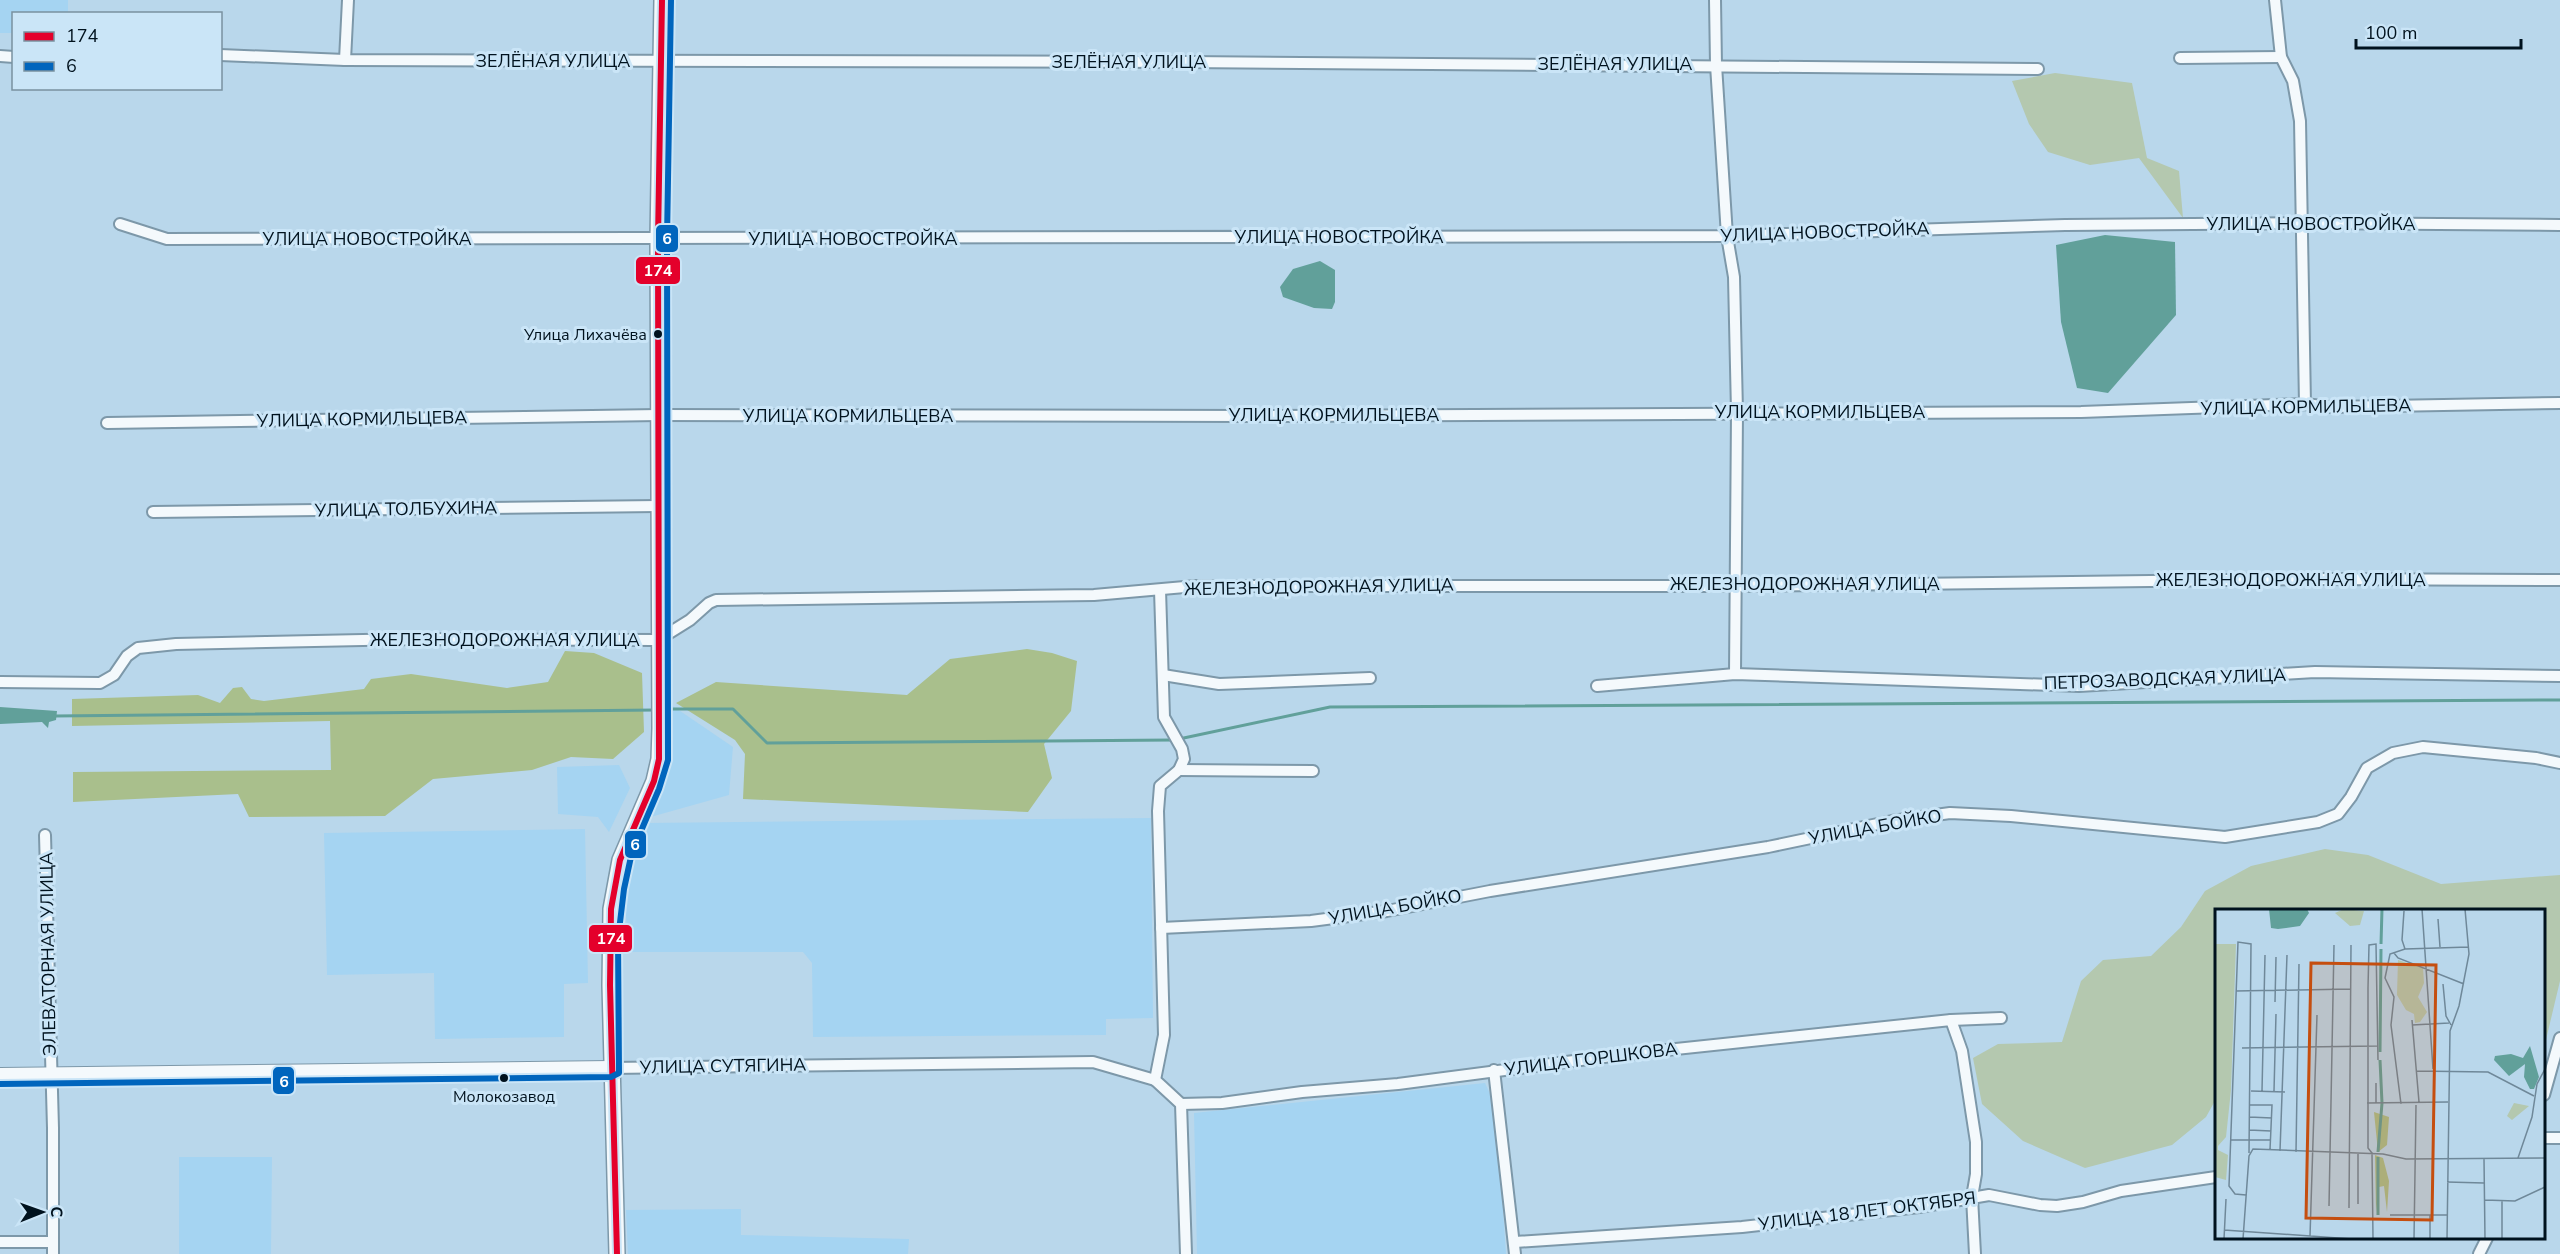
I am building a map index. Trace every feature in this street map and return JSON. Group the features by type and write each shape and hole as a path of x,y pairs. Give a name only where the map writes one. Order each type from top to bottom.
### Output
{"main road":[{"path":"617,1254 611,1068 611,909 620,860 654,781 659,759 658,239 662,0"}],"street":[{"path":"345,60 348,0"},
{"path":"1715,0 1716,65 1728,236 1734,277 1737,412 1735,674"},
{"path":"2275,0 2282,57 2293,81 2300,121 2305,405"},
{"name":"ЗЕЛЁНАЯ УЛИЦА","path":"222,55 345,60 1716,65 2038,69"},
{"path":"2180,58 2282,57"},
{"name":"УЛИЦА НОВОСТРОЙКА","path":"120,224 167,239 1728,236 2065,225 2303,223 2560,225"},
{"name":"УЛИЦА КОРМИЛЬЦЕВА","path":"107,423 659,415 1258,416 2081,412 2305,405 2330,407 2560,403"},
{"name":"УЛИЦА ТОЛБУХИНА","path":"153,512 658,506"},
{"name":"ЖЕЛЕЗНОДОРОЖНАЯ УЛИЦА","path":"0,682 92,684 107,681 127,656 138,648 176,644 411,639 658,640 716,600 1094,595 1196,586 1736,586 2312,579 2560,580"},
{"path":"1160,590 1164,717 1182,749 1184,759 1179,770 1160,786 1158,811 1164,1035 1155,1080 1181,1104 1186,1254"},
{"name":"ПЕТРОЗАВОДСКАЯ УЛИЦА","path":"1597,686 1735,674 2079,686 2315,672 2560,676"},
{"path":"1163,675 1219,684 1370,678"},
{"name":"УЛИЦА БОЙКО","path":"1161,928 1311,921 1387,911 1512,887 1768,847 1892,820 1950,813 2012,816 2225,837 2318,822 2338,813 2351,797 2367,768 2393,753 2423,747 2536,758 2560,763"},
{"path":"1179,770 1313,771"},
{"name":"ЭЛЕВАТОРНАЯ УЛИЦА","path":"45,835 53,1254"},
{"name":"УЛИЦА ГОРШКОВА","path":"1181,1104 1222,1103 1302,1092 1398,1084 1631,1053 1951,1020 2001,1018"},
{"path":"1951,1020 1962,1051 1976,1142 1977,1174 1972,1197 1975,1254"},
{"path":"2545,1091 2560,1038"},
{"name":"УЛИЦА СУТЯГИНА","path":"0,1075 1093,1062 1155,1080"},
{"path":"1494,1070 1515,1254"},
{"name":"УЛИЦА 18 ЛЕТ ОКТЯБРЯ","path":"1515,1242 1742,1227 1919,1207 1989,1195 2040,1205 2058,1206 2083,1202 2121,1191 2215,1177"},
{"path":"2479,1254 2486,1239"},
{"path":"0,1242 53,1242"}],"shaded area":[{"path":"0,0 68,0 68,12 12,12 12,33 0,33"},
{"path":"2055,73 2132,83 2147,158 2179,171 2183,218 2139,158 2090,165 2048,152 2029,124 2012,81"},
{"path":"2105,235 2175,242 2176,315 2108,393 2077,388 2061,322 2056,245"},
{"path":"1320,261 1335,270 1335,302 1332,309 1314,308 1283,297 1280,287 1293,269"},
{"path":"1027,649 1052,653 1077,661 1071,711 1044,744 1052,778 1028,812 743,799 745,754 735,740 676,703 716,682 907,695 950,659"},
{"path":"565,651 594,653 642,673 644,732 613,759 571,757 532,770 433,779 385,816 249,817 238,794 73,802 73,772 331,770 330,721 72,726 72,699 198,695 220,703 233,688 242,687 251,699 264,701 364,689 371,679 411,674 507,688 548,682"},
{"path":"664,700 733,747 729,795 647,818 661,772"},
{"path":"0,707 57,711 56,720 49,722 48,728 42,722 0,724"},
{"path":"619,765 630,788 609,832 598,817 558,814 557,767"},
{"path":"1151,818 1153,1018 1106,1019 1106,1035 813,1037 812,963 803,952 628,952 624,878 643,823"},
{"path":"585,829 588,983 564,984 564,1037 435,1039 434,973 327,975 324,833"},
{"path":"2325,849 2368,855 2441,884 2560,875 2560,981 2545,1044 2545,909 2215,909 2215,1101 2206,1117 2172,1145 2085,1168 2023,1141 1982,1104 1973,1058 1998,1044 2062,1042 2081,981 2103,960 2151,956 2181,927 2205,891 2251,866"},
{"path":"1485,1083 1496,1107 1506,1254 1197,1254 1194,1113"},
{"path":"179,1157 272,1157 271,1254 179,1254"},
{"path":"741,1209 741,1235 909,1239 908,1254 628,1254 626,1210"}],"waterway":[{"path":"1179,739 1330,707 2560,700"},
{"path":"666,709 733,709 767,743 1173,740"},
{"path":"54,716 656,710"}],"transit line":[{"name":"174","path":"617,1254 610,985 611,909 620,860 654,781 659,759 658,239 662,0"},
{"name":"6","path":"0,1084 611,1077 619,1073 618,939 624,889 632,852 659,789 668,760 667,239 671,0"}],"place":[{"name":"Улица Лихачёва","path":"658,334"},
{"name":"Молокозавод","path":"504,1078"}]}
